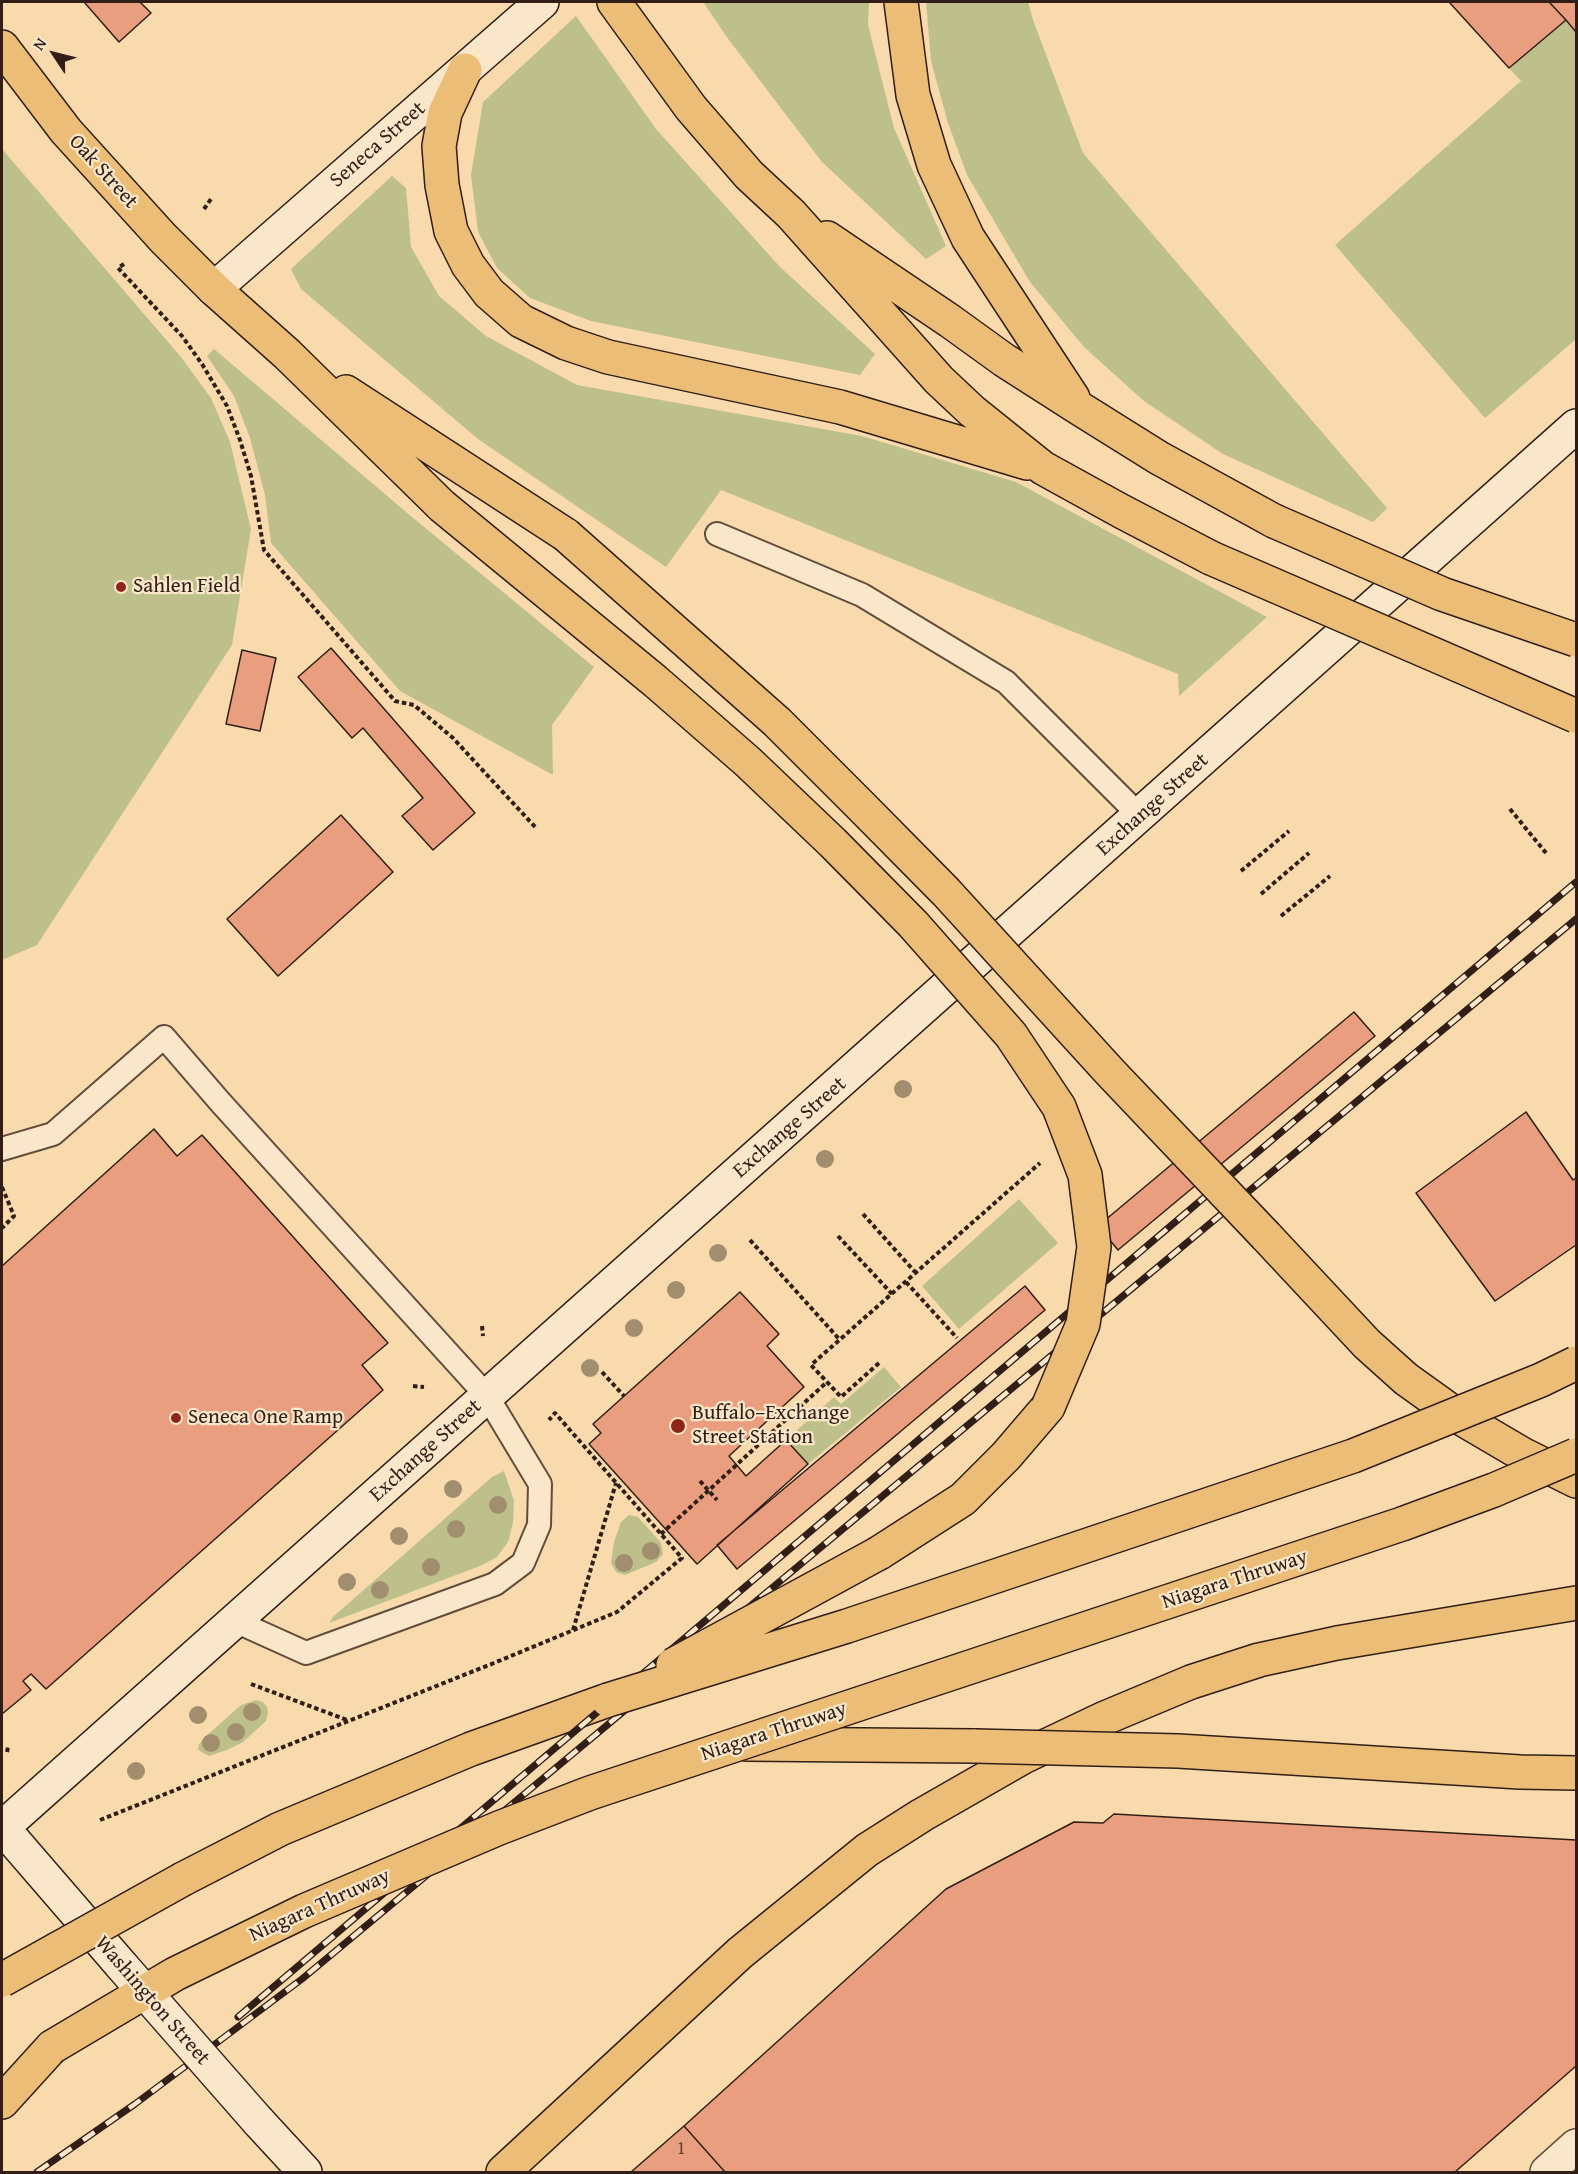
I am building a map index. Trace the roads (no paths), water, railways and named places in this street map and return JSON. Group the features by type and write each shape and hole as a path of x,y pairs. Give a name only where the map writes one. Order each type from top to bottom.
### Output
{"highway":[{"path":"614,2 691,108 749,175 791,214 932,374 972,411 1043,468 1211,558 1576,716"},
{"path":"901,2 913,94 934,165 968,238 1079,408"},
{"name":"Oak Street","path":"2,47 66,131 162,238 214,289 287,354"},
{"path":"465,70 445,113 439,146 442,185 451,231 468,265 489,293 522,321 566,344 608,357 840,406 1043,468"},
{"path":"791,214 1004,360 1079,408 1159,458 1274,521 1442,594 1576,640"},
{"path":"287,354 442,506 655,681 748,762 913,924 1011,1035 1059,1107 1085,1174 1094,1247 1083,1324 1048,1407 1006,1456 963,1499 879,1553 608,1700"},
{"path":"287,354 566,535 777,722 862,807 946,892 1110,1072 1367,1344 1406,1379 1459,1417 1522,1454 1576,1481"},
{"path":"2,1980 183,1879 280,1829 471,1749 608,1700 847,1626 1353,1456 1540,1380 1576,1363"},
{"name":"Niagara Thruway","path":"2,2079 175,1974 304,1911 499,1828 590,1793 1402,1524 1494,1490 1576,1455"},
{"path":"503,2172 740,1953 867,1850 922,1815 1025,1756 1105,1718 1191,1682 1259,1660 1337,1643 1576,1603"},
{"path":"738,1744 1178,1750 1520,1772 1576,1773"},
{"path":"2,2102 52,2047"}],"street":[{"name":"Seneca Street","path":"214,289 542,2"},
{"name":"Exchange Street","path":"2,1827 1576,426"},
{"name":"Washington Street","path":"2,1827 305,2172"},
{"path":"1547,2172 1576,2146"}],"lane":[{"path":"717,534 862,595 1006,682 1140,816"},
{"path":"2,1149 53,1134 164,1037 487,1396 540,1485 539,1525 523,1563 495,1584 306,1653 235,1621"}],"railway":[{"path":"238,2017 1576,882"},
{"path":"37,2172 135,2104 302,1979 1576,919"}],"place":[{"name":"Sahlen Field","path":"121,587"},
{"name":"Seneca One Ramp","path":"176,1418"},
{"name":"Buffalo–Exchange Street Station","path":"678,1426"}]}
